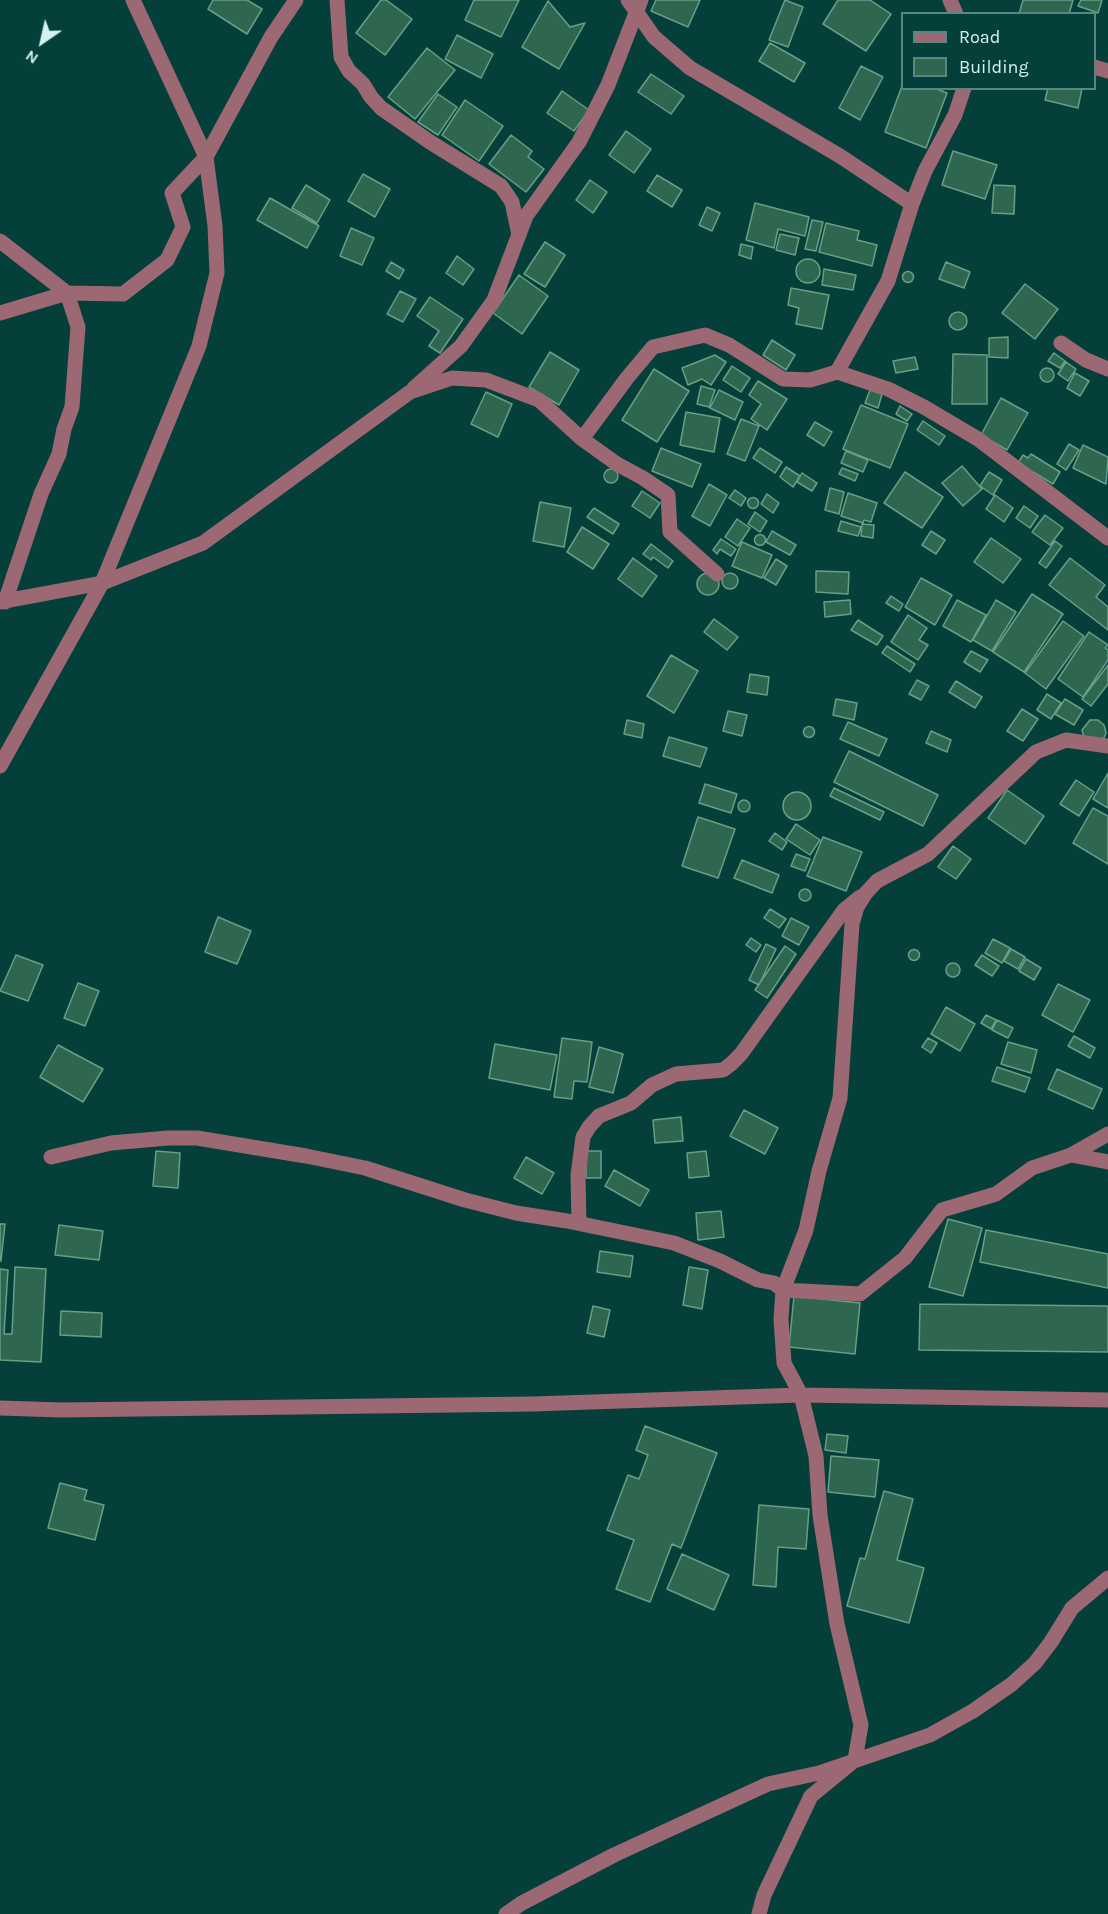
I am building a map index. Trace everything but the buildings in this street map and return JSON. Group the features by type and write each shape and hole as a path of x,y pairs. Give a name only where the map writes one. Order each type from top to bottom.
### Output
{"street":[{"path":"0,766 102,583 199,346 217,273 215,226 206,157 133,0"},
{"path":"0,313 67,293 123,294 167,260 183,227 172,193 206,157 271,37 296,0"},
{"path":"338,0 341,57 349,71 363,84 381,108 430,142 501,186 512,202 519,235"},
{"path":"3,602 102,583 203,543 410,392 460,346 494,300 526,216 579,142 608,85 635,4"},
{"path":"635,4 654,37 690,68 840,156 912,204"},
{"path":"837,372 888,281 912,204 925,171 955,115 963,90"},
{"path":"0,241 67,293 78,327 72,407 64,429 59,454 41,494 3,602"},
{"path":"582,439 652,347 705,335 729,345 783,379 810,380 837,372 888,389 924,406 978,439 1108,538"},
{"path":"1060,343 1086,360 1108,369"},
{"path":"410,392 452,378 486,380 539,400 582,439 617,464 668,495 670,532 717,574"},
{"path":"579,1223 578,1175 583,1137 589,1126 599,1116 631,1103 652,1086 676,1074 723,1070 741,1054 844,910 865,894 877,881 928,854 1036,752 1065,740 1108,746"},
{"path":"759,1914 764,1895 811,1796 855,1760 861,1725 837,1624 820,1515 816,1456 801,1395 784,1363 781,1319 783,1290 806,1230 819,1171 840,1098 852,924 857,907 865,894"},
{"path":"51,1157 111,1143 197,1137 364,1168 465,1200 516,1213 579,1223 674,1243 720,1261 758,1280 774,1283 783,1290 860,1294 905,1258 942,1210 996,1194 1032,1168 1071,1155 1108,1134"},
{"path":"1071,1155 1108,1162"},
{"path":"0,1408 62,1410 532,1404 801,1395 1108,1400"},
{"path":"506,1914 522,1903 614,1855 768,1784 819,1773 930,1734 973,1711 1012,1684 1035,1663 1072,1608 1108,1578"}]}
